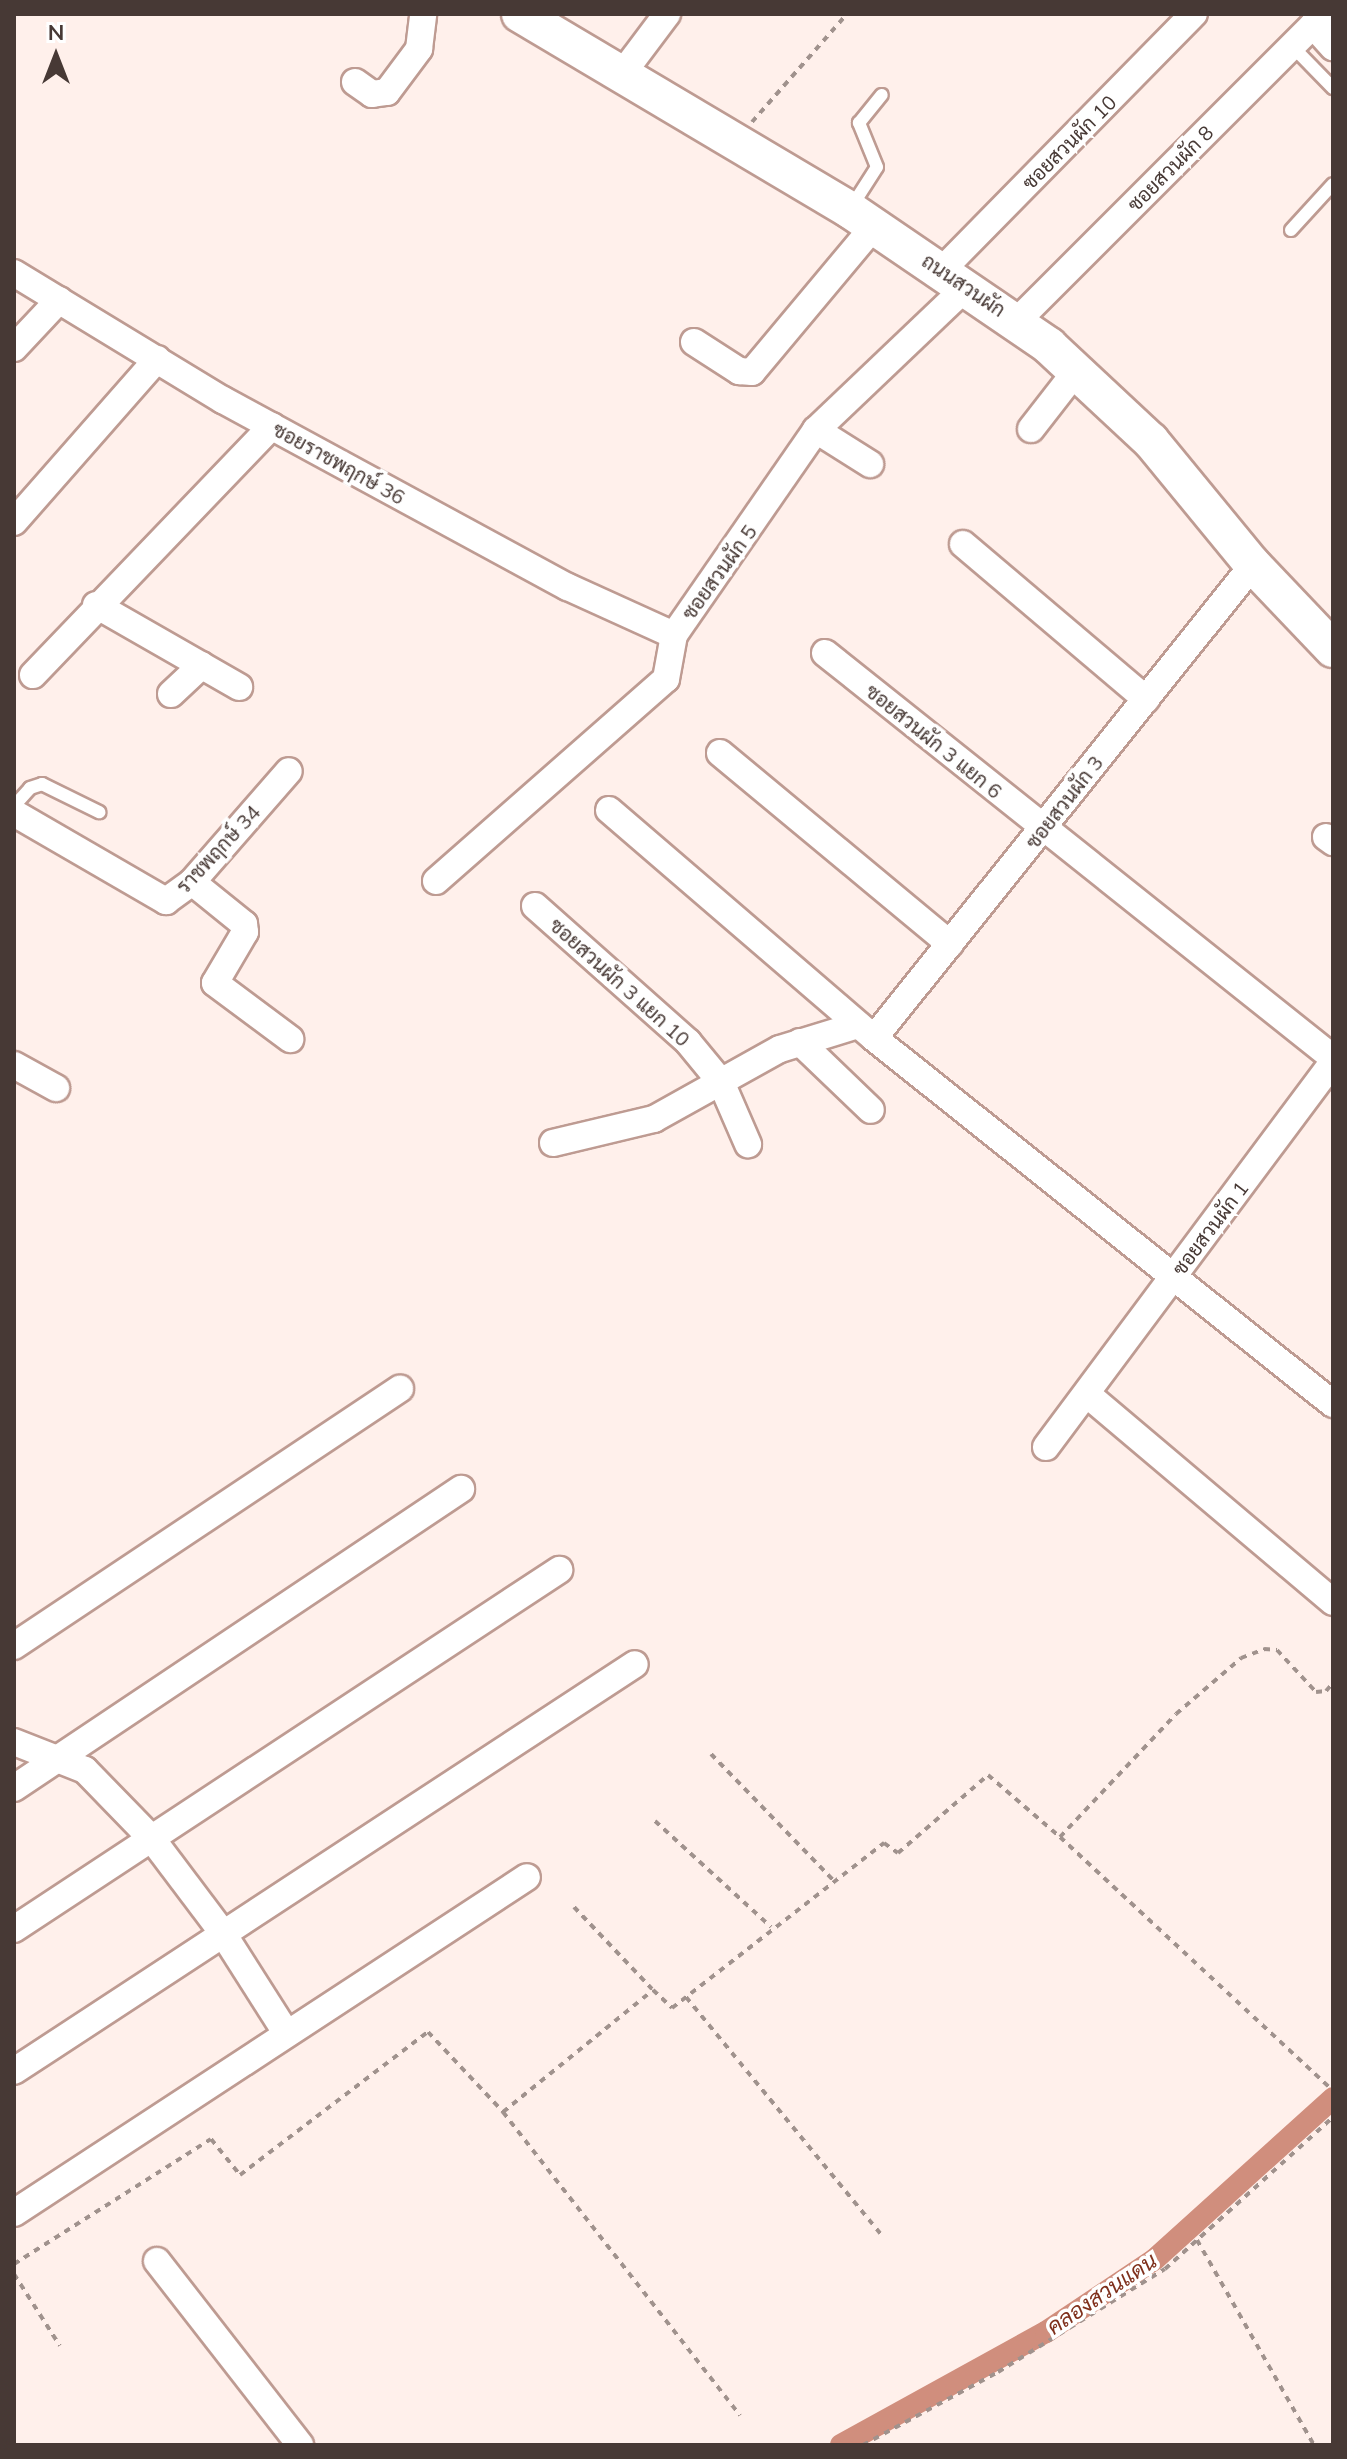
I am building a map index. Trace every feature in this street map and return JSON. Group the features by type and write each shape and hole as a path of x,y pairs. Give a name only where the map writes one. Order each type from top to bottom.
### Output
{"street":[{"path":"355,82 372,94 387,92 419,49 423,14"},
{"name":"ถนนสวนผัก","path":"520,14 862,218 1017,321 1077,370 1151,441 1253,565 1333,649"},
{"path":"622,74 667,14"},
{"name":"ซอยสวนผัก 10","path":"954,278 1194,14"},
{"path":"1318,20 1333,47"},
{"name":"ซอยสวนผัก 8","path":"1017,321 1318,20"},
{"path":"694,342 739,371 752,372 862,218"},
{"name":"ซอยราชพฤกษ์ 36","path":"14,273 272,426 568,587 674,635"},
{"name":"ซอยสวนผัก 5","path":"436,881 666,679 674,635 816,430 954,278"},
{"path":"14,348 59,300"},
{"path":"14,522 157,359"},
{"path":"1031,429 1077,370"},
{"path":"33,675 96,605 272,426"},
{"path":"816,430 870,464"},
{"path":"963,544 1146,699"},
{"name":"ซอยสวนผัก 3","path":"866,1031 950,944 1253,565"},
{"path":"96,605 239,687"},
{"name":"ซอยสวนผัก 3 แยก 6","path":"825,653 1333,1060"},
{"path":"171,694 202,665"},
{"path":"720,753 950,944"},
{"name":"ราชพฤกษ์ 34","path":"14,813 159,899 173,898 192,882 289,771"},
{"path":"609,810 866,1031 1172,1280 1333,1404"},
{"path":"192,882 244,924 245,932 215,983 290,1039"},
{"name":"ซอยสวนผัก 3 แยก 10","path":"535,906 688,1042 721,1082 748,1144"},
{"path":"553,1143 654,1119 800,1042 866,1031"},
{"path":"800,1042 871,1110"},
{"name":"ซอยสวนผัก 1","path":"1046,1447 1088,1395 1333,1060"},
{"path":"14,1065 56,1088"},
{"path":"14,1646 400,1389"},
{"path":"1088,1395 1333,1602"},
{"path":"14,1788 461,1489"},
{"path":"14,1929 559,1570"},
{"path":"14,2071 635,1664"},
{"path":"14,1742 60,1757 85,1770 152,1839 222,1932 285,2031"},
{"path":"14,2213 285,2031 527,1877"},
{"path":"157,2261 300,2445"}],"lane":[{"path":"1292,46 1333,88"},
{"path":"862,218 875,177 877,155 859,123 882,95"},
{"path":"1291,230 1333,184"},
{"path":"14,806 30,788 42,784 99,812"}],"path":[{"path":"734,142 847,14"},
{"path":"1060,1837 1176,1714 1241,1658 1277,1650 1316,1692 1326,1691 1333,1683"},
{"path":"711,1754 834,1881"},
{"path":"574,1907 672,2008 884,1843 898,1853 988,1775 1060,1837 1333,2091"},
{"path":"655,1821 772,1928"},
{"path":"503,2112 653,1990"},
{"path":"686,1997 883,2237"},
{"path":"14,2264 211,2139 240,2175 428,2032 503,2112 740,2415"},
{"path":"863,2445 998,2372 1165,2269 1333,2117"},
{"path":"1197,2240 1314,2445"},
{"path":"14,2274 60,2346"}],"waterway":[{"name":"คลองสวนแดน","path":"841,2445 1046,2332 1155,2259 1333,2098"}]}
